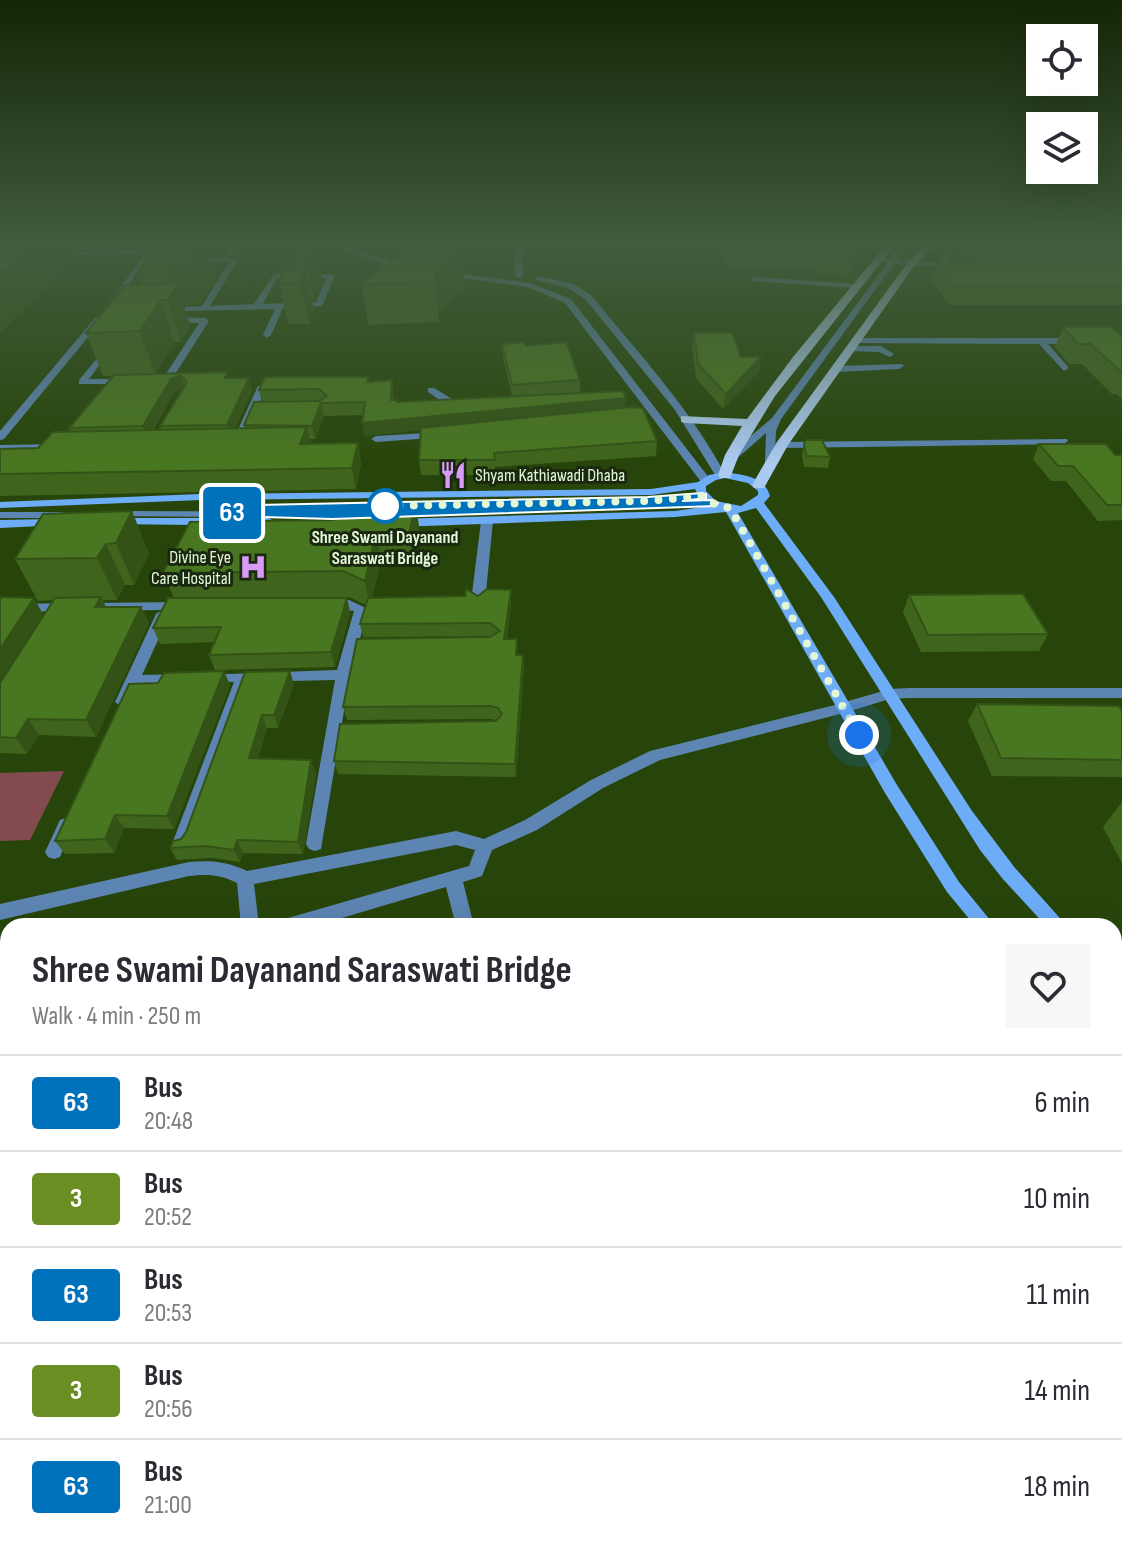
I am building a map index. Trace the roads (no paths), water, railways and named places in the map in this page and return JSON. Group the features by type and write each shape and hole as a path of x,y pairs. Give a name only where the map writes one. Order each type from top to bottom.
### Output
{"main road":[{"path":"705,491 723,476 751,423 830,318"},
{"path":"759,485 782,445 873,318"},
{"path":"685,419 710,423 751,423"},
{"path":"377,518 487,521 675,514 758,503 764,496 759,485 743,477 723,476"},
{"path":"0,505 201,497 705,491 728,508 843,708 953,887 979,918"},
{"path":"758,503 793,548 890,694 948,793 1022,893 1049,918"},
{"path":"110,522 362,519"},
{"path":"0,524 78,522"}],"street":[{"path":"0,437 101,318"},
{"path":"267,335 274,318"},
{"path":"581,318 628,379 636,396 705,491"},
{"path":"604,318 685,419 723,476"},
{"path":"730,459 776,419 851,318"},
{"path":"120,332 83,383 167,380 205,321 159,320"},
{"path":"1041,341 1064,368"},
{"path":"854,345 1089,341"},
{"path":"854,345 881,349 890,354"},
{"path":"837,369 899,366"},
{"path":"628,379 651,376"},
{"path":"236,445 261,388"},
{"path":"431,390 454,406 471,407"},
{"path":"252,409 266,409"},
{"path":"770,464 771,431 776,419"},
{"path":"376,439 448,435"},
{"path":"60,447 68,437"},
{"path":"782,445 1063,441"},
{"path":"222,445 251,444"},
{"path":"0,448 76,447"},
{"path":"227,513 257,508 648,501 705,491"},
{"path":"377,518 705,491"},
{"path":"0,515 227,513 362,519"},
{"path":"478,602 487,521"},
{"path":"315,844 341,729 343,675 360,645 361,609 349,604 318,604"},
{"path":"0,608 54,613 197,605"},
{"path":"112,723 167,606"},
{"path":"132,680 343,675"},
{"path":"181,844 243,677"},
{"path":"0,912 189,869 210,867 230,871 245,879 456,838 485,846 531,825 597,784 656,755 890,694 1122,693"},
{"path":"54,852 73,809"},
{"path":"316,918 476,871 485,846"},
{"path":"453,878 463,918"},
{"path":"245,879 249,918"}],"place":[{"name":"Shyam Kathiawadi Dhaba","path":"453,475"},
{"name":"Shree Swami Dayanand Saraswati Bridge","path":"385,506"},
{"name":"Divine Eye Care Hospital","path":"253,567"}]}
